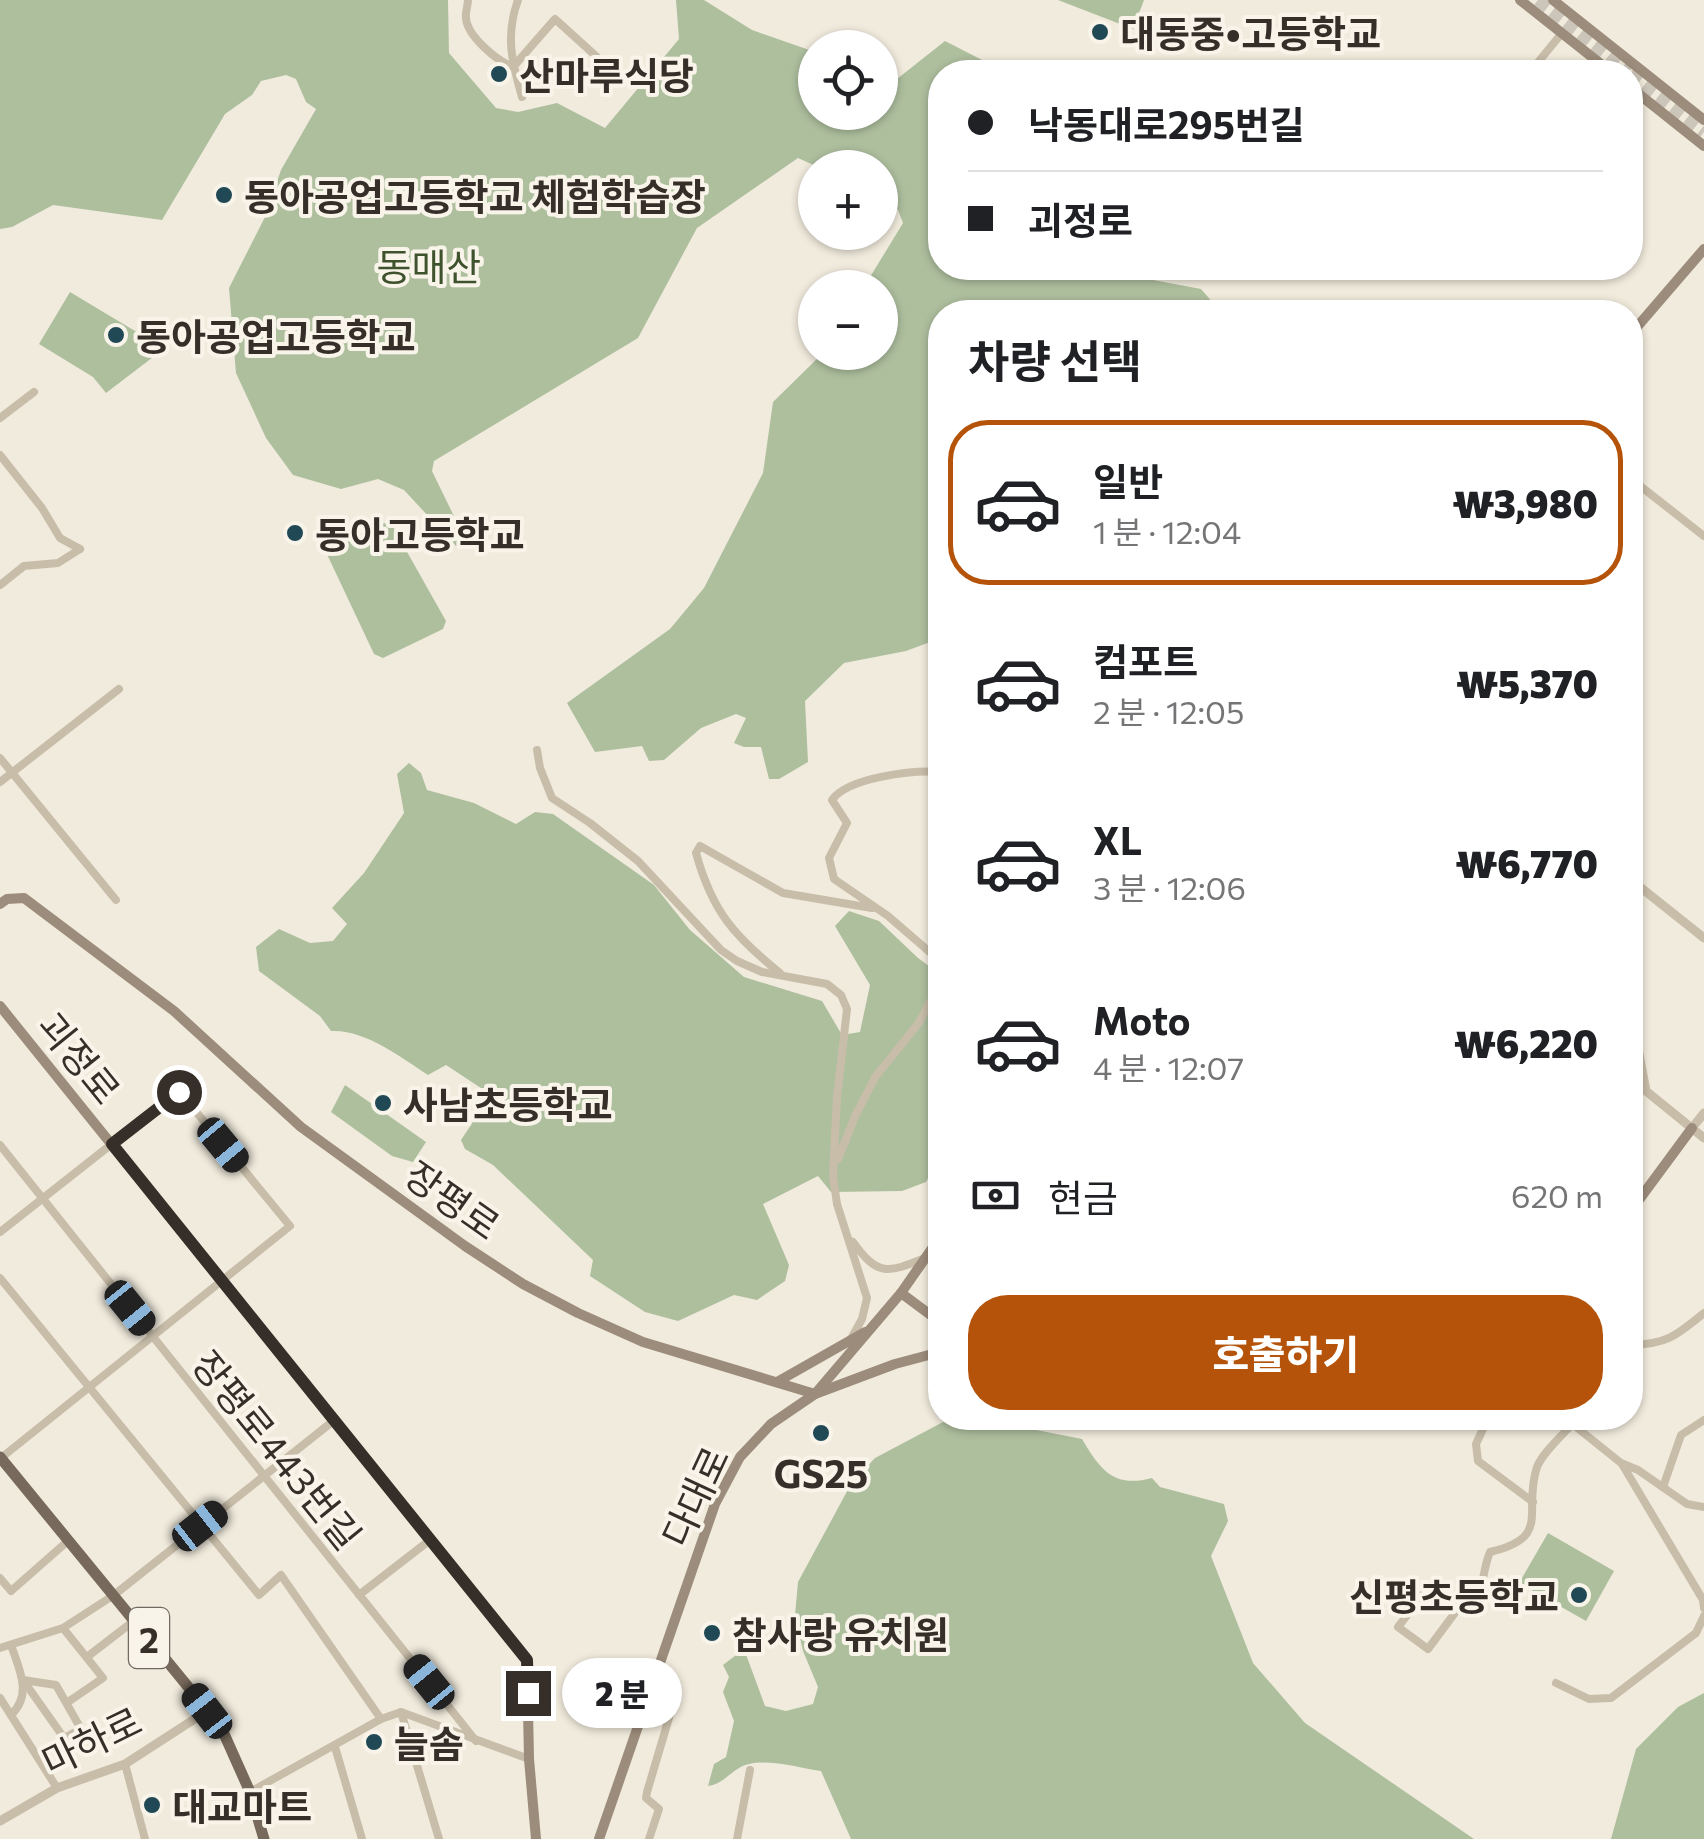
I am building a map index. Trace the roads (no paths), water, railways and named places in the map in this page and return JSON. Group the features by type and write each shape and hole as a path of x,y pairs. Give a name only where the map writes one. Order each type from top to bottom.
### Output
{"main road":[{"path":"1520,0 1596,60"},
{"path":"1553,0 1628,60"},
{"path":"1643,72 1704,120"},
{"path":"1643,98 1704,146"},
{"path":"1643,319 1704,249"},
{"name":"장평로","path":"0,904 7,899 24,898 174,1011 301,1127 522,1284 643,1342 815,1394"},
{"name":"괴정로","path":"0,1006 527,1660 536,1839"},
{"path":"1643,1194 1692,1128"},
{"name":"다대로","path":"599,1839 728,1476 756,1438 815,1394 928,1257"},
{"path":"901,1293 928,1313"},
{"path":"777,1382 874,1326"},
{"path":"815,1394 928,1356"},
{"name":"2","path":"0,1457 135,1620 234,1750 264,1839"}],"street":[{"path":"468,0 466,20 470,31 504,64 513,67"},
{"path":"518,0 509,31 522,98"},
{"path":"513,67 555,19 597,57 608,73"},
{"path":"1540,60 1562,34"},
{"path":"0,418 34,392"},
{"path":"0,455 60,538 80,548 58,563 24,566 0,585"},
{"path":"1643,488 1704,536"},
{"path":"0,782 120,689"},
{"path":"538,750 540,768 552,798 590,822 638,861 721,950 737,962 762,972 827,984 841,995 847,1009 837,1097 834,1176 837,1204 867,1298 862,1319 850,1341"},
{"path":"0,758 116,900"},
{"path":"928,772 896,773 845,789 832,800 847,823 829,858 830,872 840,886 928,951"},
{"path":"784,976 743,944 726,924 702,876 696,853 700,846 783,892 877,910"},
{"path":"1643,889 1704,938"},
{"path":"834,1176 856,1114 876,1076 928,1006"},
{"path":"1643,1085 1704,1138"},
{"path":"0,1232 179,1092 290,1226 0,1457"},
{"path":"1692,1128 1704,1113"},
{"name":"장평로443번길","path":"0,1145 476,1741"},
{"path":"847,1234 866,1260 879,1269 894,1271 928,1256"},
{"path":"0,1278 259,1595 280,1576 381,1719"},
{"path":"1643,1344 1674,1338 1704,1313"},
{"path":"1663,1487 1681,1435 1704,1420"},
{"path":"0,1648 64,1628 114,1595 332,1422"},
{"path":"1482,1430 1476,1444 1478,1461 1533,1502"},
{"path":"1460,1606 1428,1650 1398,1628 1430,1584 1471,1614 1480,1602 1481,1574 1490,1552 1517,1546 1530,1531 1538,1465 1562,1430"},
{"path":"1581,1430 1621,1463 1638,1470 1687,1504 1704,1507"},
{"path":"1621,1463 1703,1600 1704,1608"},
{"path":"0,1578 11,1590 69,1540"},
{"path":"359,1595 430,1540"},
{"path":"1556,1683 1589,1699 1611,1698 1696,1633 1704,1616"},
{"path":"87,1657 135,1620"},
{"path":"64,1628 103,1678 68,1702"},
{"path":"11,1645 23,1680 24,1697 11,1714"},
{"path":"23,1680 56,1685 81,1729 64,1738 23,1680"},
{"path":"650,1839 659,1809 646,1798 646,1792 677,1691"},
{"path":"0,1698 57,1788"},
{"name":"마하로","path":"0,1821 57,1788 124,1764 207,1711"},
{"path":"401,1712 440,1839"},
{"path":"250,1792 381,1719 401,1712 529,1759"},
{"path":"335,1747 362,1839"},
{"path":"124,1764 145,1839"},
{"path":"738,1839 750,1770"}],"tunnel":[{"path":"1538,0 1613,60"},
{"path":"1643,84 1704,132"}],"place":[{"name":"대동중•고등학교","path":"1100,32"},
{"name":"산마루식당","path":"499,74"},
{"name":"동아공업고등학교 체험학습장","path":"224,195"},
{"name":"동아공업고등학교","path":"116,335"},
{"name":"동아고등학교","path":"295,533"},
{"name":"사남초등학교","path":"383,1103"},
{"name":"GS25","path":"821,1433"},
{"name":"신평초등학교","path":"1579,1595"},
{"name":"참사랑 유치원","path":"712,1633"},
{"name":"늘솜","path":"374,1742"},
{"name":"대교마트","path":"152,1805"}],"park label":[{"name":"동매산","path":"429,265"}]}
